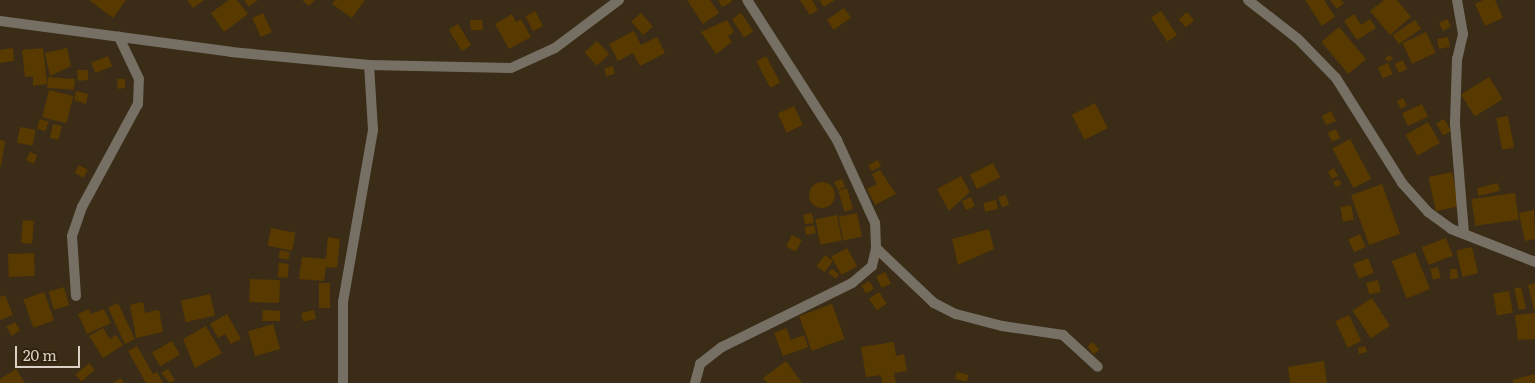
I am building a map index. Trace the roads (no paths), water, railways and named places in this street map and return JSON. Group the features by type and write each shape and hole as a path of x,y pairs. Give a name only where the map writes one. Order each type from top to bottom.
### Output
{"street":[{"path":"0,20 120,37 369,65 511,68 555,48 619,0"},
{"path":"695,383 700,364 722,347 852,283 872,266 876,248 875,224 837,140 747,0"},
{"path":"1248,0 1298,40 1336,78 1402,183 1428,212 1464,234 1535,262"},
{"path":"1457,0 1463,34 1457,59 1455,124 1464,234"},
{"path":"76,296 72,236 82,207 138,104 139,79 120,37"},
{"path":"343,383 343,302 373,130 369,65"},
{"path":"876,248 934,303 956,314 1002,326 1063,335 1098,366"}]}
